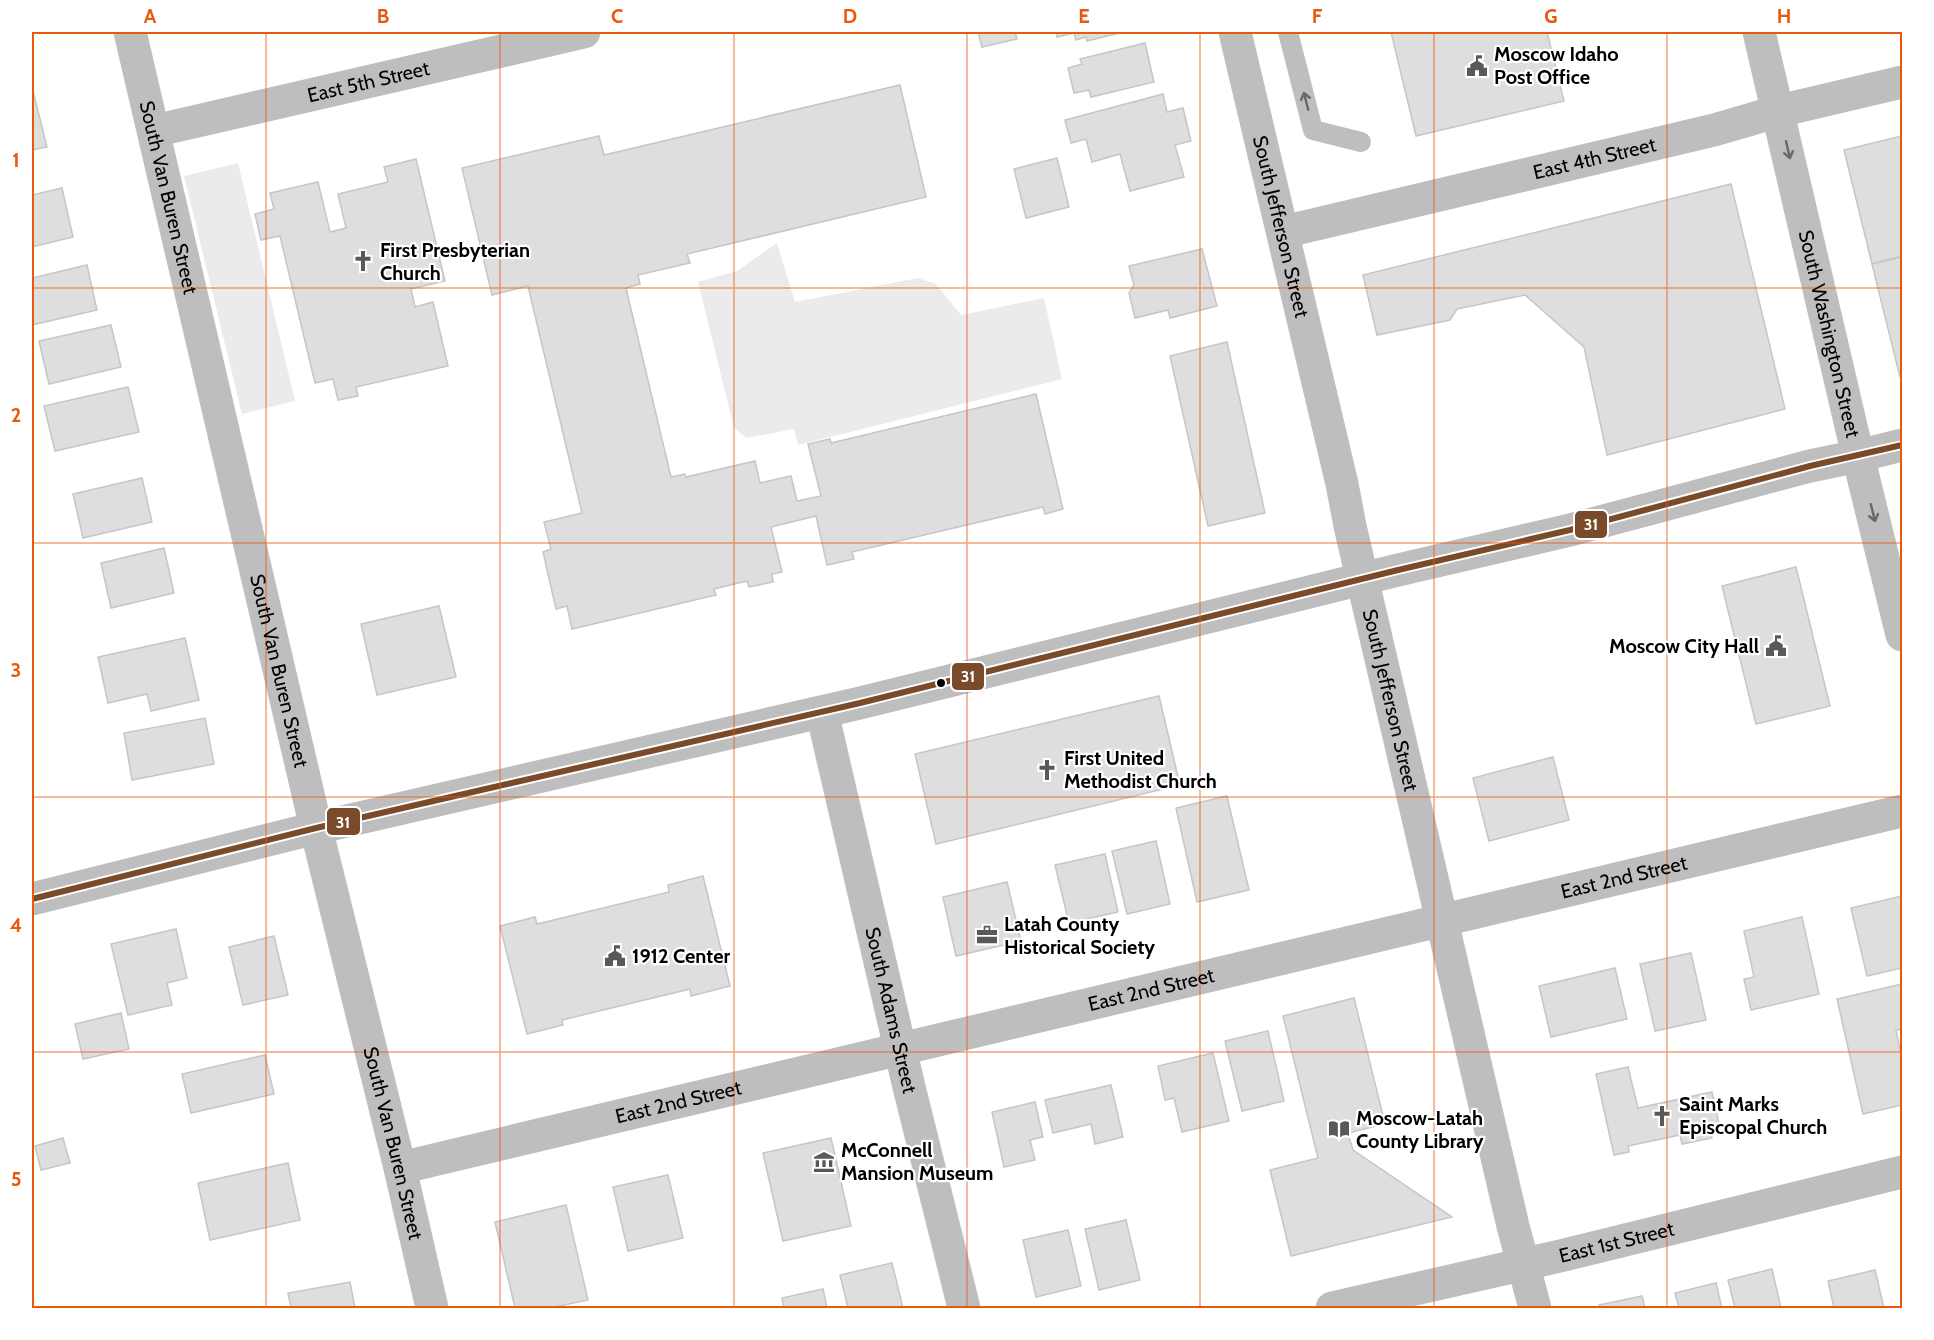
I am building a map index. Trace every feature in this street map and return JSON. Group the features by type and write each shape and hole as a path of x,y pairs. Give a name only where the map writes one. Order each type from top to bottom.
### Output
{"main road":[{"name":"South Van Buren Street","path":"130,32 316,828 432,1308"},
{"name":"East 5th Street","path":"154,131 584,32"},
{"name":"South Jefferson Street","path":"1235,32 1441,920 1534,1308"},
{"name":"South Washington Street","path":"1760,32 1902,635"},
{"name":"East 4th Street","path":"1283,232 1902,82"},
{"path":"32,899 316,828 822,712 1570,530 1810,466 1902,445"},
{"name":"South Adams Street","path":"822,712 900,1049 964,1308"},
{"name":"East 2nd Street","path":"400,1168 1902,811"},
{"name":"East 1st Street","path":"1332,1308 1902,1172"}],"lane":[{"path":"1288,32 1313,129 1361,142"}],"shaded area":[{"path":"238,163 295,401 242,414 184,176"},
{"path":"777,243 795,302 918,278 936,284 961,315 1044,298 1062,379 798,445 794,429 747,438 734,428 698,282 737,271"}],"building":[{"path":"978,32 1015,32 1017,39 982,47"},
{"path":"1056,32 1124,32 1087,41 1086,37 1076,40 1074,33 1057,37"},
{"name":"Moscow Idaho Post Office","path":"1391,32 1547,32 1564,101 1416,136"},
{"path":"1145,43 1154,82 1091,97 1089,90 1074,93 1068,68 1082,64 1080,59"},
{"path":"900,85 926,197 687,254 690,263 638,275 640,284 626,288 671,477 685,474 686,477 755,461 760,483 791,476 797,501 821,496 808,444 830,439 831,443 1036,394 1063,509 1045,514 1043,507 852,552 854,559 827,565 816,516 771,527 782,572 772,574 773,582 749,587 747,581 714,589 716,595 572,629 567,606 556,609 543,552 551,549 544,522 582,513 528,286 492,295 462,168 599,136 604,155"},
{"path":"32,87 47,147 32,150"},
{"path":"1163,94 1167,112 1183,108 1191,141 1175,145 1184,177 1130,191 1120,154 1092,162 1086,139 1071,143 1065,120"},
{"path":"1902,136 1902,256 1872,264 1844,150"},
{"path":"1057,158 1069,207 1026,218 1014,169"},
{"name":"First Presbyterian Church","path":"416,159 445,281 411,289 415,307 433,302 448,366 356,387 358,396 338,400 333,379 315,383 280,236 261,240 255,214 274,209 270,193 318,182 330,232 346,228 338,194 388,182 384,167"},
{"path":"1731,184 1785,409 1607,455 1584,347 1525,295 1457,309 1450,320 1377,335 1363,275"},
{"path":"62,188 73,237 32,247 32,195"},
{"path":"1202,249 1217,306 1170,318 1168,310 1135,318 1129,293 1134,285 1129,266"},
{"path":"1902,257 1902,377 1900,377 1872,264"},
{"path":"87,265 97,310 32,325 32,278"},
{"path":"111,325 121,367 49,384 39,341"},
{"path":"1227,342 1265,513 1208,526 1170,356"},
{"path":"128,387 139,432 55,451 44,406"},
{"path":"142,478 152,522 83,538 73,494"},
{"path":"164,548 174,593 111,608 101,563"},
{"name":"Moscow City Hall","path":"1796,567 1830,706 1756,724 1722,586"},
{"path":"439,606 456,677 377,695 361,624"},
{"path":"185,638 199,700 151,711 147,694 108,703 98,657"},
{"name":"First United Methodist Church","path":"1159,696 1180,785 936,844 915,754"},
{"path":"205,718 214,764 132,780 124,733"},
{"path":"1553,757 1569,820 1489,841 1473,778"},
{"path":"1227,796 1249,890 1197,902 1176,808"},
{"path":"1156,841 1170,904 1127,914 1112,851"},
{"path":"1105,854 1118,912 1069,923 1055,865"},
{"name":"1912 Center","path":"703,876 730,986 691,996 690,989 562,1020 563,1025 527,1034 500,926 535,917 537,924 669,892 668,885"},
{"path":"1007,882 1021,941 956,956 943,897"},
{"path":"1902,896 1902,968 1867,976 1851,908"},
{"path":"1802,917 1819,994 1751,1010 1744,979 1754,977 1744,931"},
{"path":"176,929 187,978 167,983 172,1005 128,1015 111,944"},
{"path":"274,936 288,995 243,1005 229,947"},
{"path":"1691,953 1706,1020 1655,1031 1640,964"},
{"path":"1615,968 1627,1019 1551,1037 1539,986"},
{"path":"1902,984 1902,1029 1896,1030 1902,1059 1902,1105 1863,1114 1837,999"},
{"name":"Moscow-Latah County Library","path":"1354,998 1385,1124 1348,1133 1353,1150 1452,1217 1291,1256 1270,1170 1318,1158 1283,1016"},
{"path":"121,1013 129,1049 83,1059 75,1024"},
{"path":"1268,1031 1284,1101 1242,1111 1225,1041"},
{"path":"1213,1053 1229,1121 1182,1132 1174,1098 1165,1100 1158,1066"},
{"path":"265,1055 274,1094 191,1113 182,1074"},
{"name":"Saint Marks Episcopal Church","path":"1628,1067 1638,1108 1712,1092 1719,1124 1709,1127 1712,1138 1682,1144 1680,1135 1628,1146 1629,1152 1614,1155 1596,1074"},
{"path":"1111,1085 1123,1137 1095,1144 1091,1124 1053,1133 1045,1100"},
{"path":"1035,1102 1043,1137 1030,1140 1035,1160 1004,1167 992,1112"},
{"path":"63,1138 70,1163 41,1170 35,1146"},
{"path":"831,1138 851,1226 783,1241 763,1153"},
{"path":"288,1163 300,1220 210,1240 198,1183"},
{"path":"668,1175 683,1238 628,1251 613,1187"},
{"path":"566,1205 588,1300 550,1308 515,1308 495,1222"},
{"path":"1126,1220 1140,1280 1099,1290 1085,1229"},
{"path":"1068,1230 1081,1286 1036,1297 1023,1240"},
{"path":"892,1263 903,1308 848,1308 840,1275"},
{"path":"1772,1269 1781,1308 1735,1308 1728,1280"},
{"path":"1875,1270 1884,1308 1834,1308 1828,1281"},
{"path":"350,1282 355,1308 291,1308 288,1293"},
{"path":"1716,1283 1722,1308 1679,1308 1675,1293"},
{"path":"823,1289 827,1308 784,1308 782,1298"},
{"path":"1642,1296 1645,1308 1600,1308 1599,1305"}],"transit line":[{"name":"31","path":"32,899 316,828 860,703 1398,570 1570,530 1810,466 1902,445"}],"place":[{"name":"Moscow Idaho Post Office","path":"1477,66"},
{"name":"First Presbyterian Church","path":"363,261"},
{"name":"Moscow City Hall","path":"1776,646"},
{"name":"First United Methodist Church","path":"1047,770"},
{"name":"Latah County Historical Society","path":"987,935"},
{"name":"1912 Center","path":"615,956"},
{"name":"Saint Marks Episcopal Church","path":"1662,1116"},
{"name":"Moscow-Latah County Library","path":"1339,1129"},
{"name":"McConnell Mansion Museum","path":"824,1162"}]}
